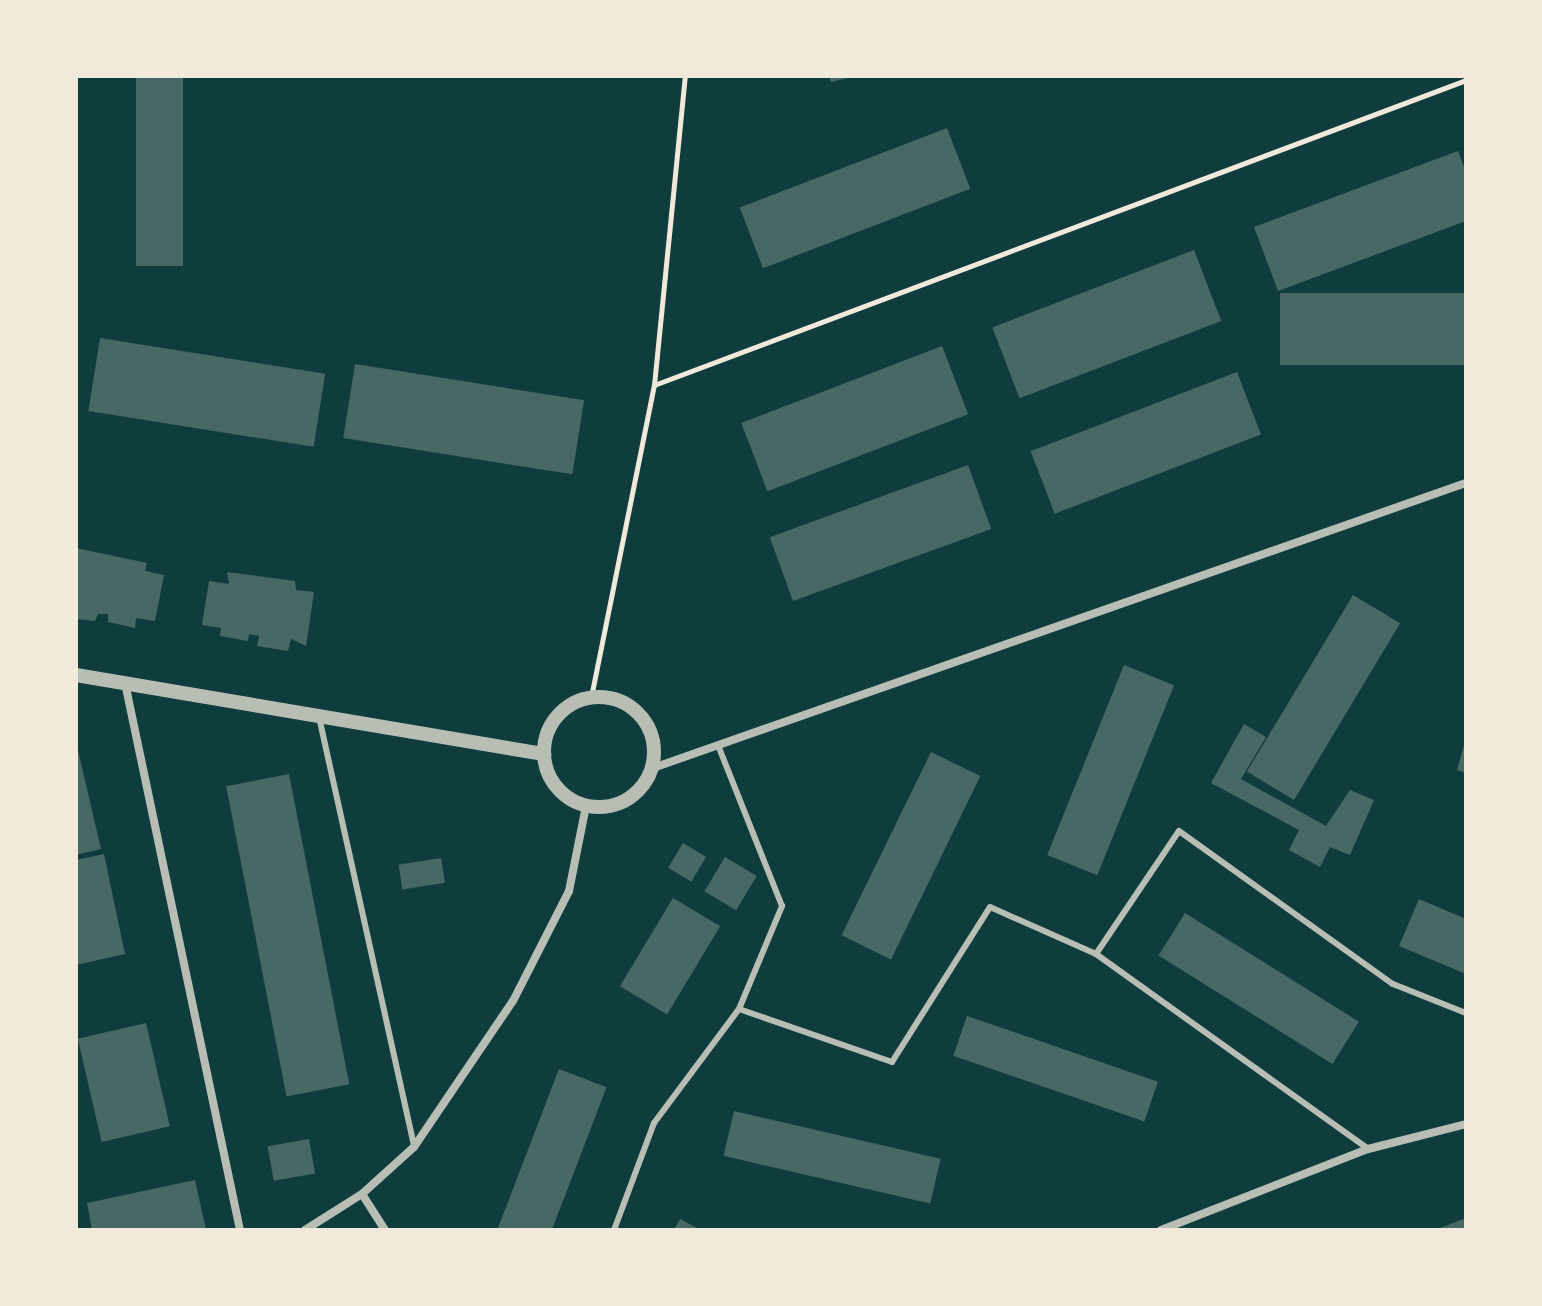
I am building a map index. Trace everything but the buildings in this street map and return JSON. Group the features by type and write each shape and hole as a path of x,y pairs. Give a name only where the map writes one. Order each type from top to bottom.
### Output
{"street":[{"path":"653,768 1466,483"},
{"path":"76,675 544,754"},
{"path":"125,683 240,1230"},
{"path":"591,697 622,701 646,722 653,736 653,768 646,783 620,804 586,806 565,796 550,777 544,754 551,723 562,710 591,697"},
{"path":"305,1230 362,1194 414,1147 513,1001 569,891 586,806"},
{"path":"1161,1230 1368,1149 1466,1124"},
{"path":"362,1194 385,1230"}],"lane":[{"path":"319,716 414,1147"},
{"path":"614,1230 654,1123 739,1009 782,906 718,745"},
{"path":"1096,954 1179,831 1393,984 1466,1013"},
{"path":"739,1009 892,1062 990,907 1096,954 1368,1149"}],"path":[{"path":"591,697 654,385 685,76"},
{"path":"654,385 1466,80"}]}
